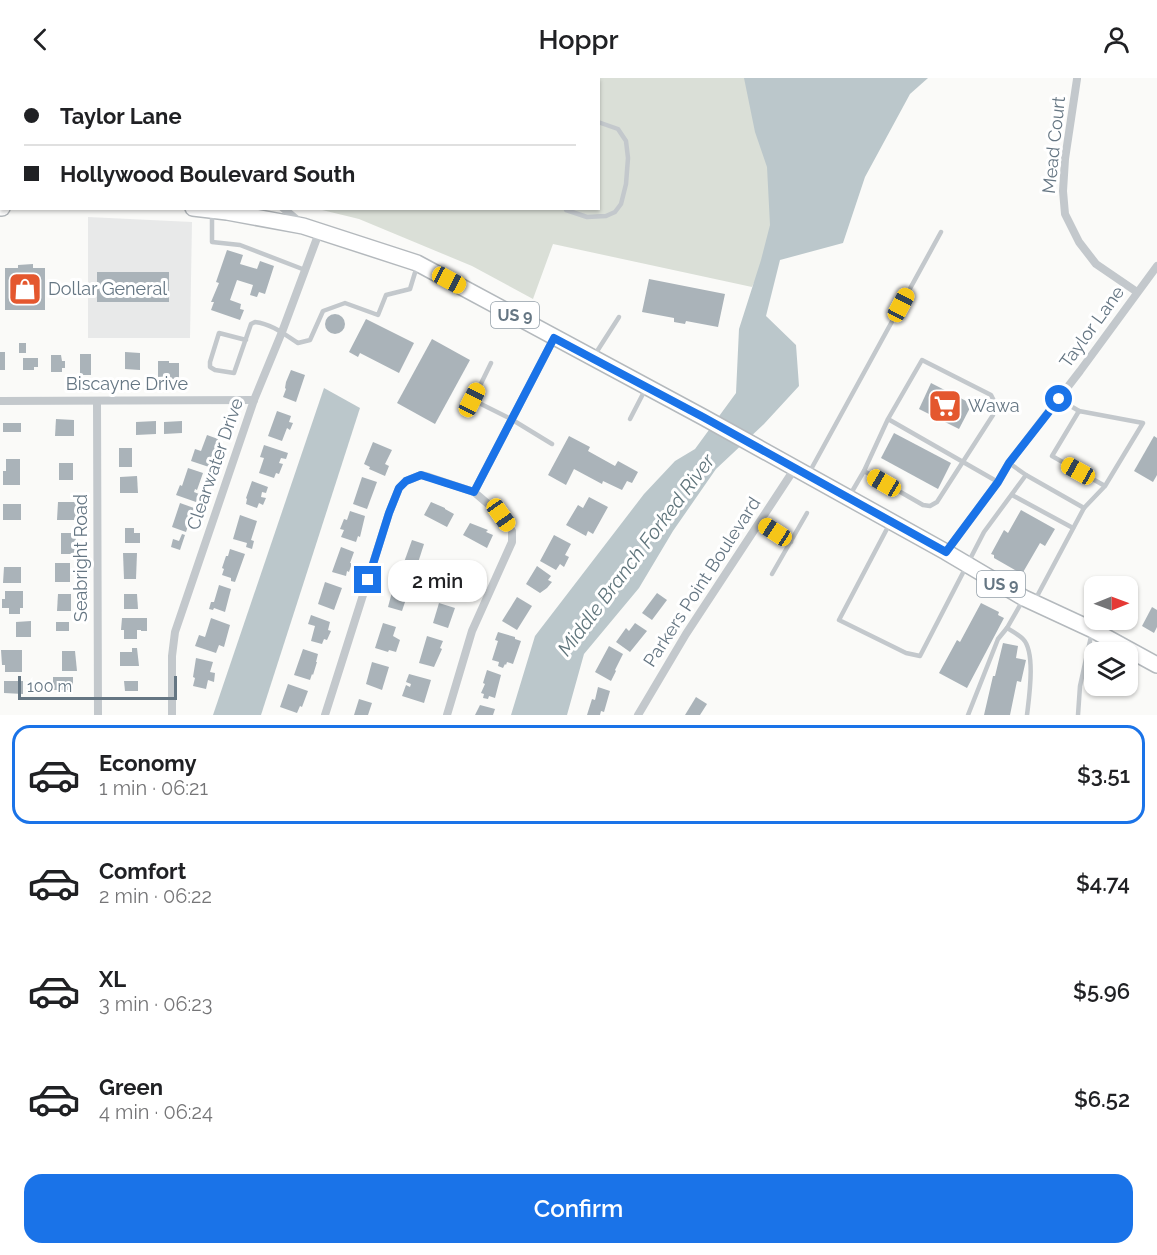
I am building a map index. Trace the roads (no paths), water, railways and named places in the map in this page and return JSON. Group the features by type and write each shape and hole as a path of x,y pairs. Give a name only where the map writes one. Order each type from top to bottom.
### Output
{"highway":[{"name":"US 9","path":"212,210 320,230 417,263 703,417 1029,600 1084,626"},
{"name":"US 9","path":"1092,630 1157,665"}],"street":[{"name":"Mead Court","path":"1077,79 1065,159 1063,191 1065,214 1079,242 1096,264 1137,292"},
{"path":"285,210 303,226"},
{"name":"Clearwater Drive","path":"172,715 172,656 175,632 254,400 320,230"},
{"name":"Taylor Lane","path":"946,552 998,482 1009,463 1157,266"},
{"path":"474,492 554,338"},
{"name":"Biscayne Drive","path":"0,401 254,400"},
{"name":"Seabright Road","path":"97,401 98,715"},
{"name":"Parkers Point Boulevard","path":"638,715 686,634 760,522 801,472"},
{"path":"325,715 389,513 399,488 406,481 421,475 474,492 501,515 512,531 512,542 472,632 447,715"}],"lane":[{"path":"566,210 587,217 606,216 615,212 621,204 626,184 628,158 626,141 618,129 600,123"},
{"path":"212,210 212,242 240,245 305,270"},
{"path":"801,472 941,232"},
{"path":"246,340 219,333 210,367 234,373 246,340 251,324 255,322 268,324 298,343 310,340 323,310 345,303 378,315 386,295 410,289 417,263"},
{"path":"593,359 619,317"},
{"path":"848,497 864,471 888,419 922,360 991,395 994,403 993,415 937,502 930,506 923,505 864,471"},
{"path":"491,363 472,400 511,419 552,444"},
{"path":"630,419 646,388"},
{"path":"968,715 998,639 1029,600 1084,508 1105,486 1143,423 1079,411 1059,399"},
{"path":"1079,411 1052,456 1105,486"},
{"path":"888,419 998,482"},
{"path":"1009,463 1026,476 1084,508"},
{"path":"890,521 838,620 906,653 920,656 984,532 1026,476"},
{"path":"1012,495 1073,528"},
{"path":"772,574 807,513"},
{"path":"760,522 790,542"},
{"path":"1007,628 1024,639 1029,649 1031,680 1027,715"},
{"path":"1078,715 1080,686 1092,630"}],"water":[{"name":"Middle Branch Forked River","path":"744,78 928,78 910,94 865,177 843,243 780,260 766,316 796,345 799,386 764,424 716,469 673,531 639,588 584,654 567,715 511,715 535,636 644,494 675,461 695,449 736,393 739,329 770,225 767,167 755,132"},
{"path":"324,388 360,408 261,715 213,715"}],"place":[{"name":"Dollar General","path":"25,289"},
{"name":"Wawa","path":"945,406"}]}
